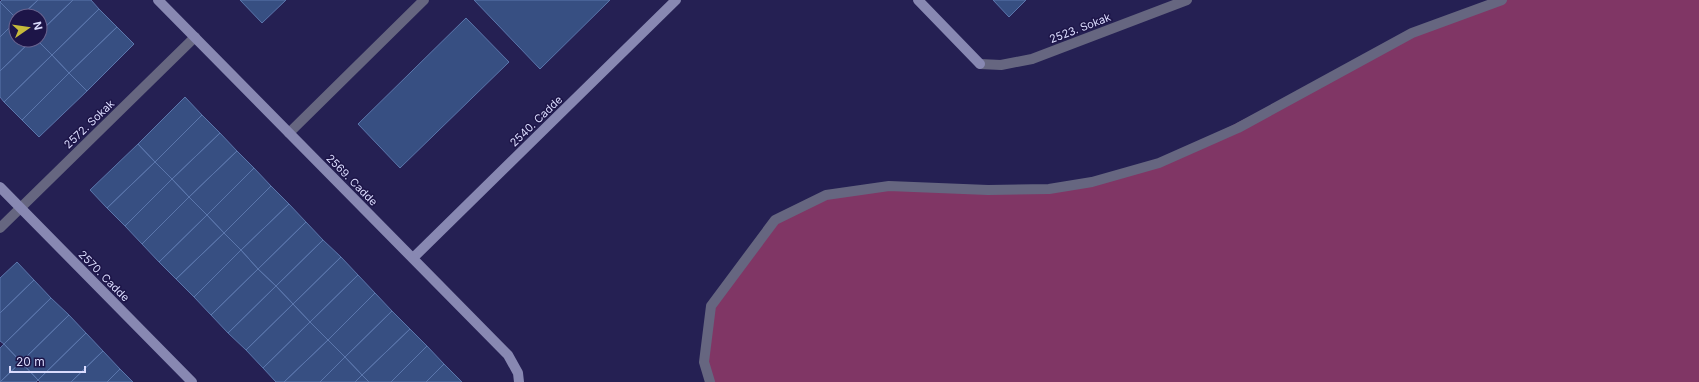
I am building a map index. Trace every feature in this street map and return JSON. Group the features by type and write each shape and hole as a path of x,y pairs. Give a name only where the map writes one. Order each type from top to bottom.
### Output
{"street":[{"name":"2569. Cadde","path":"158,0 508,355 518,373 519,382"},
{"path":"289,133 424,0"},
{"name":"2523. Sokak","path":"918,0 980,64 1001,65 1032,60 1184,0"},
{"path":"710,382 704,362 711,306 776,220 801,207 826,195 889,186 988,190 1049,188 1092,182 1159,164 1238,128 1412,33 1502,0"},
{"name":"2540. Cadde","path":"413,258 670,2"},
{"name":"2572. Sokak","path":"0,228 195,37"},
{"name":"2570. Cadde","path":"0,187 192,382"}],"shaded area":[{"path":"1502,0 1699,0 1699,382 710,382 704,362 711,306 775,220 826,195 889,186 1049,189 1159,163 1412,33"}],"building":[{"path":"2,0 38,0 30,8 8,8 8,10 0,2"},
{"path":"38,0 73,0 48,24 48,8 30,8"},
{"path":"73,0 91,0 99,9 52,55 45,48 48,48 48,24"},
{"path":"240,0 286,0 262,23"},
{"path":"474,0 610,0 540,69"},
{"path":"993,0 1026,0 1009,17"},
{"path":"0,2 8,10 8,29 0,37"},
{"path":"99,9 117,27 69,73 52,55"},
{"path":"466,18 509,62 400,168 358,124"},
{"path":"117,27 134,44 87,91 69,73"},
{"path":"8,29 8,48 24,48 0,71 0,37"},
{"path":"24,48 45,48 52,55 4,102 0,97 0,71"},
{"path":"52,55 69,73 22,120 4,102"},
{"path":"69,73 87,91 39,137 22,120"},
{"path":"185,97 202,115 155,162 138,144"},
{"path":"202,115 220,133 172,179 155,162"},
{"path":"220,133 237,151 189,197 172,179"},
{"path":"138,144 155,162 107,208 90,190"},
{"path":"237,151 254,168 207,215 189,197"},
{"path":"155,162 172,179 125,226 107,208"},
{"path":"254,168 271,186 224,233 207,215"},
{"path":"172,179 189,197 142,244 125,226"},
{"path":"271,186 289,204 241,250 224,233"},
{"path":"189,197 207,215 159,262 142,244"},
{"path":"289,204 306,222 258,269 241,250"},
{"path":"207,215 224,233 176,279 159,262"},
{"path":"306,222 323,240 276,286 258,269"},
{"path":"224,233 241,250 194,297 176,279"},
{"path":"323,240 341,257 293,304 276,286"},
{"path":"241,250 258,269 211,315 194,297"},
{"path":"341,257 358,275 310,322 293,304"},
{"path":"17,262 34,280 0,313 0,278"},
{"path":"258,269 276,286 228,333 211,315"},
{"path":"358,275 375,293 328,340 310,322"},
{"path":"34,280 51,298 4,344 0,341 0,313"},
{"path":"276,286 293,304 246,350 228,333"},
{"path":"375,293 392,311 345,357 328,340"},
{"path":"51,298 69,315 21,362 4,344"},
{"path":"293,304 310,322 263,368 246,350"},
{"path":"392,311 410,329 362,375 345,357"},
{"path":"69,315 86,333 38,380 21,362"},
{"path":"310,322 328,340 284,382 276,382 263,368"},
{"path":"410,329 427,346 391,382 369,382 362,375"},
{"path":"86,333 103,351 71,382 40,382 38,380"},
{"path":"328,340 345,357 320,382 284,382"},
{"path":"4,344 21,362 0,382 0,348"},
{"path":"427,346 444,364 426,382 391,382"},
{"path":"103,351 120,369 107,382 71,382"},
{"path":"345,357 362,375 355,382 320,382"},
{"path":"21,362 38,380 36,382 0,382"},
{"path":"444,364 462,382 426,382"},
{"path":"120,369 133,382 107,382"},
{"path":"362,375 369,382 355,382"}]}
